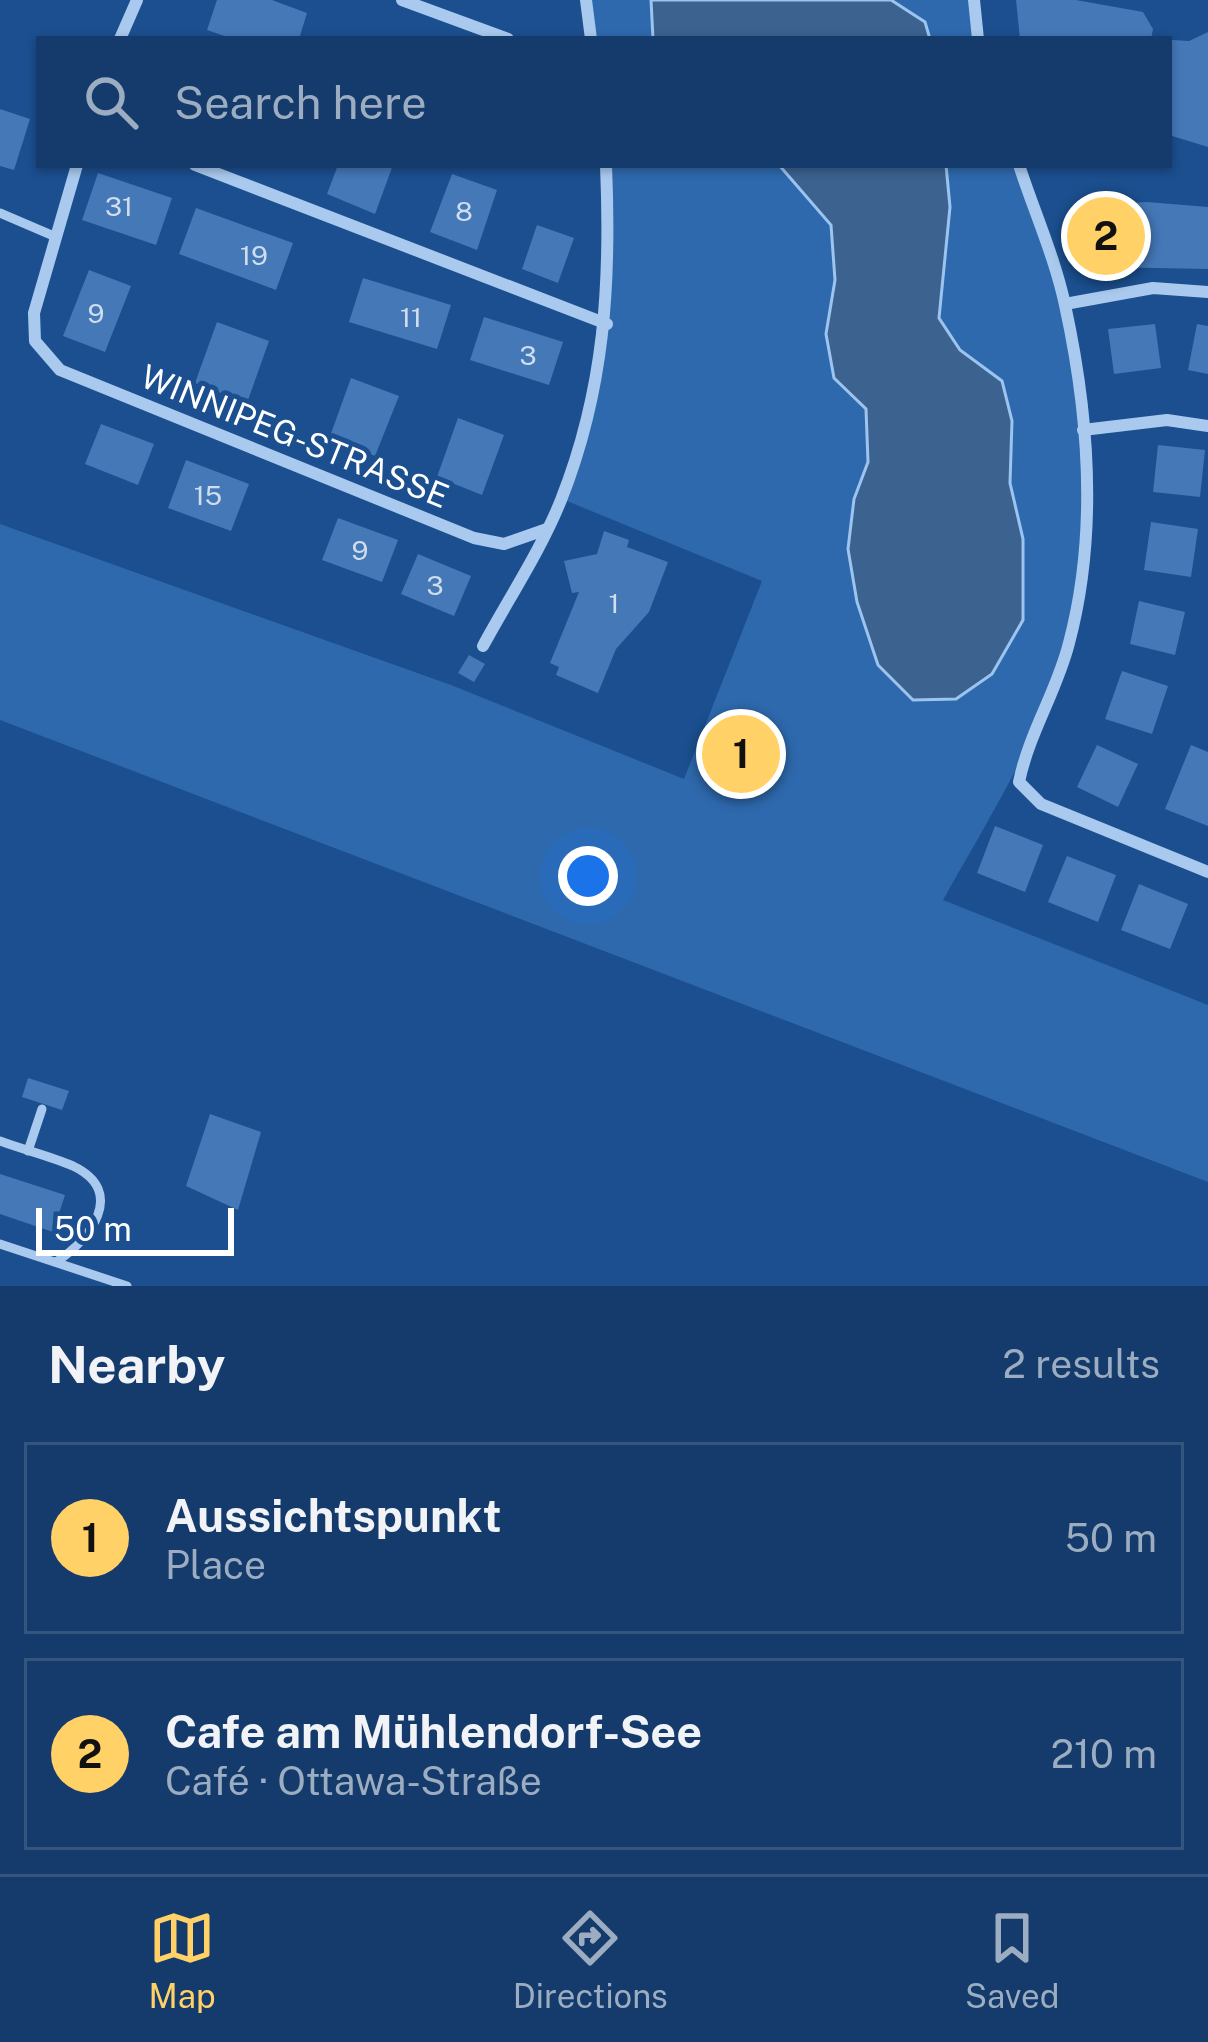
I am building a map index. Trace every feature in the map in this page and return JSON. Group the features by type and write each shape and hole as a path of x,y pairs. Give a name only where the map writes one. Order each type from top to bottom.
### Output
{"street":[{"path":"121,36 137,0"},
{"path":"402,0 500,36"},
{"path":"586,0 591,36"},
{"path":"974,0 978,36"},
{"path":"56,237 76,168"},
{"path":"203,168 608,325"},
{"path":"482,646 547,529 586,418 608,325 606,168"},
{"path":"1020,168 1065,304 1083,430 1089,532 1073,623 1024,755 1019,782 1041,804 1208,872"},
{"name":"WINNIPEG-STRASSE","path":"56,237 34,313 35,341 60,370 474,538 504,544 547,529"},
{"path":"1065,304 1153,288 1208,292"},
{"path":"1083,430 1167,420 1208,426"}],"lane":[{"path":"0,213 56,237"},
{"path":"28,1151 42,1108"},
{"path":"0,1142 78,1168 95,1188 100,1206 88,1240 56,1262"},
{"path":"0,1244 127,1286"}],"shaded area":[{"path":"586,0 651,0 653,36 591,36"},
{"path":"651,0 891,0 925,22 929,36 653,36"},
{"path":"891,0 974,0 978,36 929,36 925,22"},
{"path":"606,168 782,168 831,225 835,280 826,334 834,378 866,409 868,462 854,499 878,665 913,700 956,699 1023,539 1010,483 1012,421 1002,382 960,350 939,318 950,207 946,168 1020,168 1050,251 1074,345 1089,476 1085,563 1068,647 1043,713 943,900 1208,1005 1208,1182 0,720 0,524 451,685 684,779 762,581 562,499 607,324"},
{"path":"782,168 946,168 950,207 939,318 960,350 1002,381 1012,421 1010,483 1023,539 1023,620 992,674 956,699 913,700 878,665 857,602 848,549 854,499 868,462 866,409 834,378 826,334 835,280 831,225"}],"building":[{"path":"217,0 272,0 307,13 300,36 224,36 207,30"},
{"path":"1016,0 1076,0 1143,12 1153,29 1152,36 1020,36"},
{"path":"1208,32 1208,147 1172,136 1172,40 1189,41"},
{"path":"0,109 30,119 14,170 0,166"},
{"path":"337,168 392,168 375,214 327,194"},
{"path":"98,173 172,198 156,245 82,220"},
{"path":"452,174 497,190 477,250 430,232"},
{"path":"1147,202 1208,207 1208,269 1101,267 1086,205"},
{"path":"196,208 293,243 276,290 179,254"},
{"path":"537,225 574,238 558,283 522,269"},
{"path":"89,270 131,286 105,352 63,336"},
{"path":"363,278 451,305 437,349 349,322"},
{"path":"484,317 563,342 549,385 470,360"},
{"path":"217,322 269,341 247,403 195,383"},
{"path":"1155,324 1161,368 1114,374 1108,329"},
{"path":"1197,324 1208,326 1208,374 1188,370"},
{"path":"351,378 399,396 375,456 329,439"},
{"path":"458,418 504,435 482,495 437,477"},
{"path":"101,424 154,444 138,485 85,464"},
{"path":"1158,445 1205,450 1200,497 1153,492"},
{"path":"186,460 249,484 231,531 168,508"},
{"path":"338,518 398,540 382,582 322,560"},
{"path":"1151,522 1198,529 1191,577 1144,570"},
{"path":"604,531 629,540 627,547 668,562 649,612 616,649 598,693 556,675 559,667 550,663 579,592 572,593 564,561 597,554"},
{"path":"418,554 471,576 454,616 401,594"},
{"path":"1139,601 1185,612 1175,655 1130,644"},
{"path":"469,655 485,664 474,682 458,673"},
{"path":"1122,671 1168,686 1152,734 1105,719"},
{"path":"1097,745 1138,764 1118,807 1077,787"},
{"path":"1191,745 1208,752 1208,826 1165,809"},
{"path":"995,826 1043,845 1025,892 977,873"},
{"path":"1067,856 1116,875 1098,922 1048,902"},
{"path":"1139,884 1188,904 1170,949 1121,930"},
{"path":"28,1078 69,1091 62,1110 22,1097"},
{"path":"210,1114 261,1132 238,1210 186,1186"},
{"path":"0,1174 65,1195 53,1232 0,1214"}],"place":[{"name":"Cafe am Mühlendorf-See","path":"1106,236"},
{"name":"Aussichtspunkt","path":"741,754"}]}
